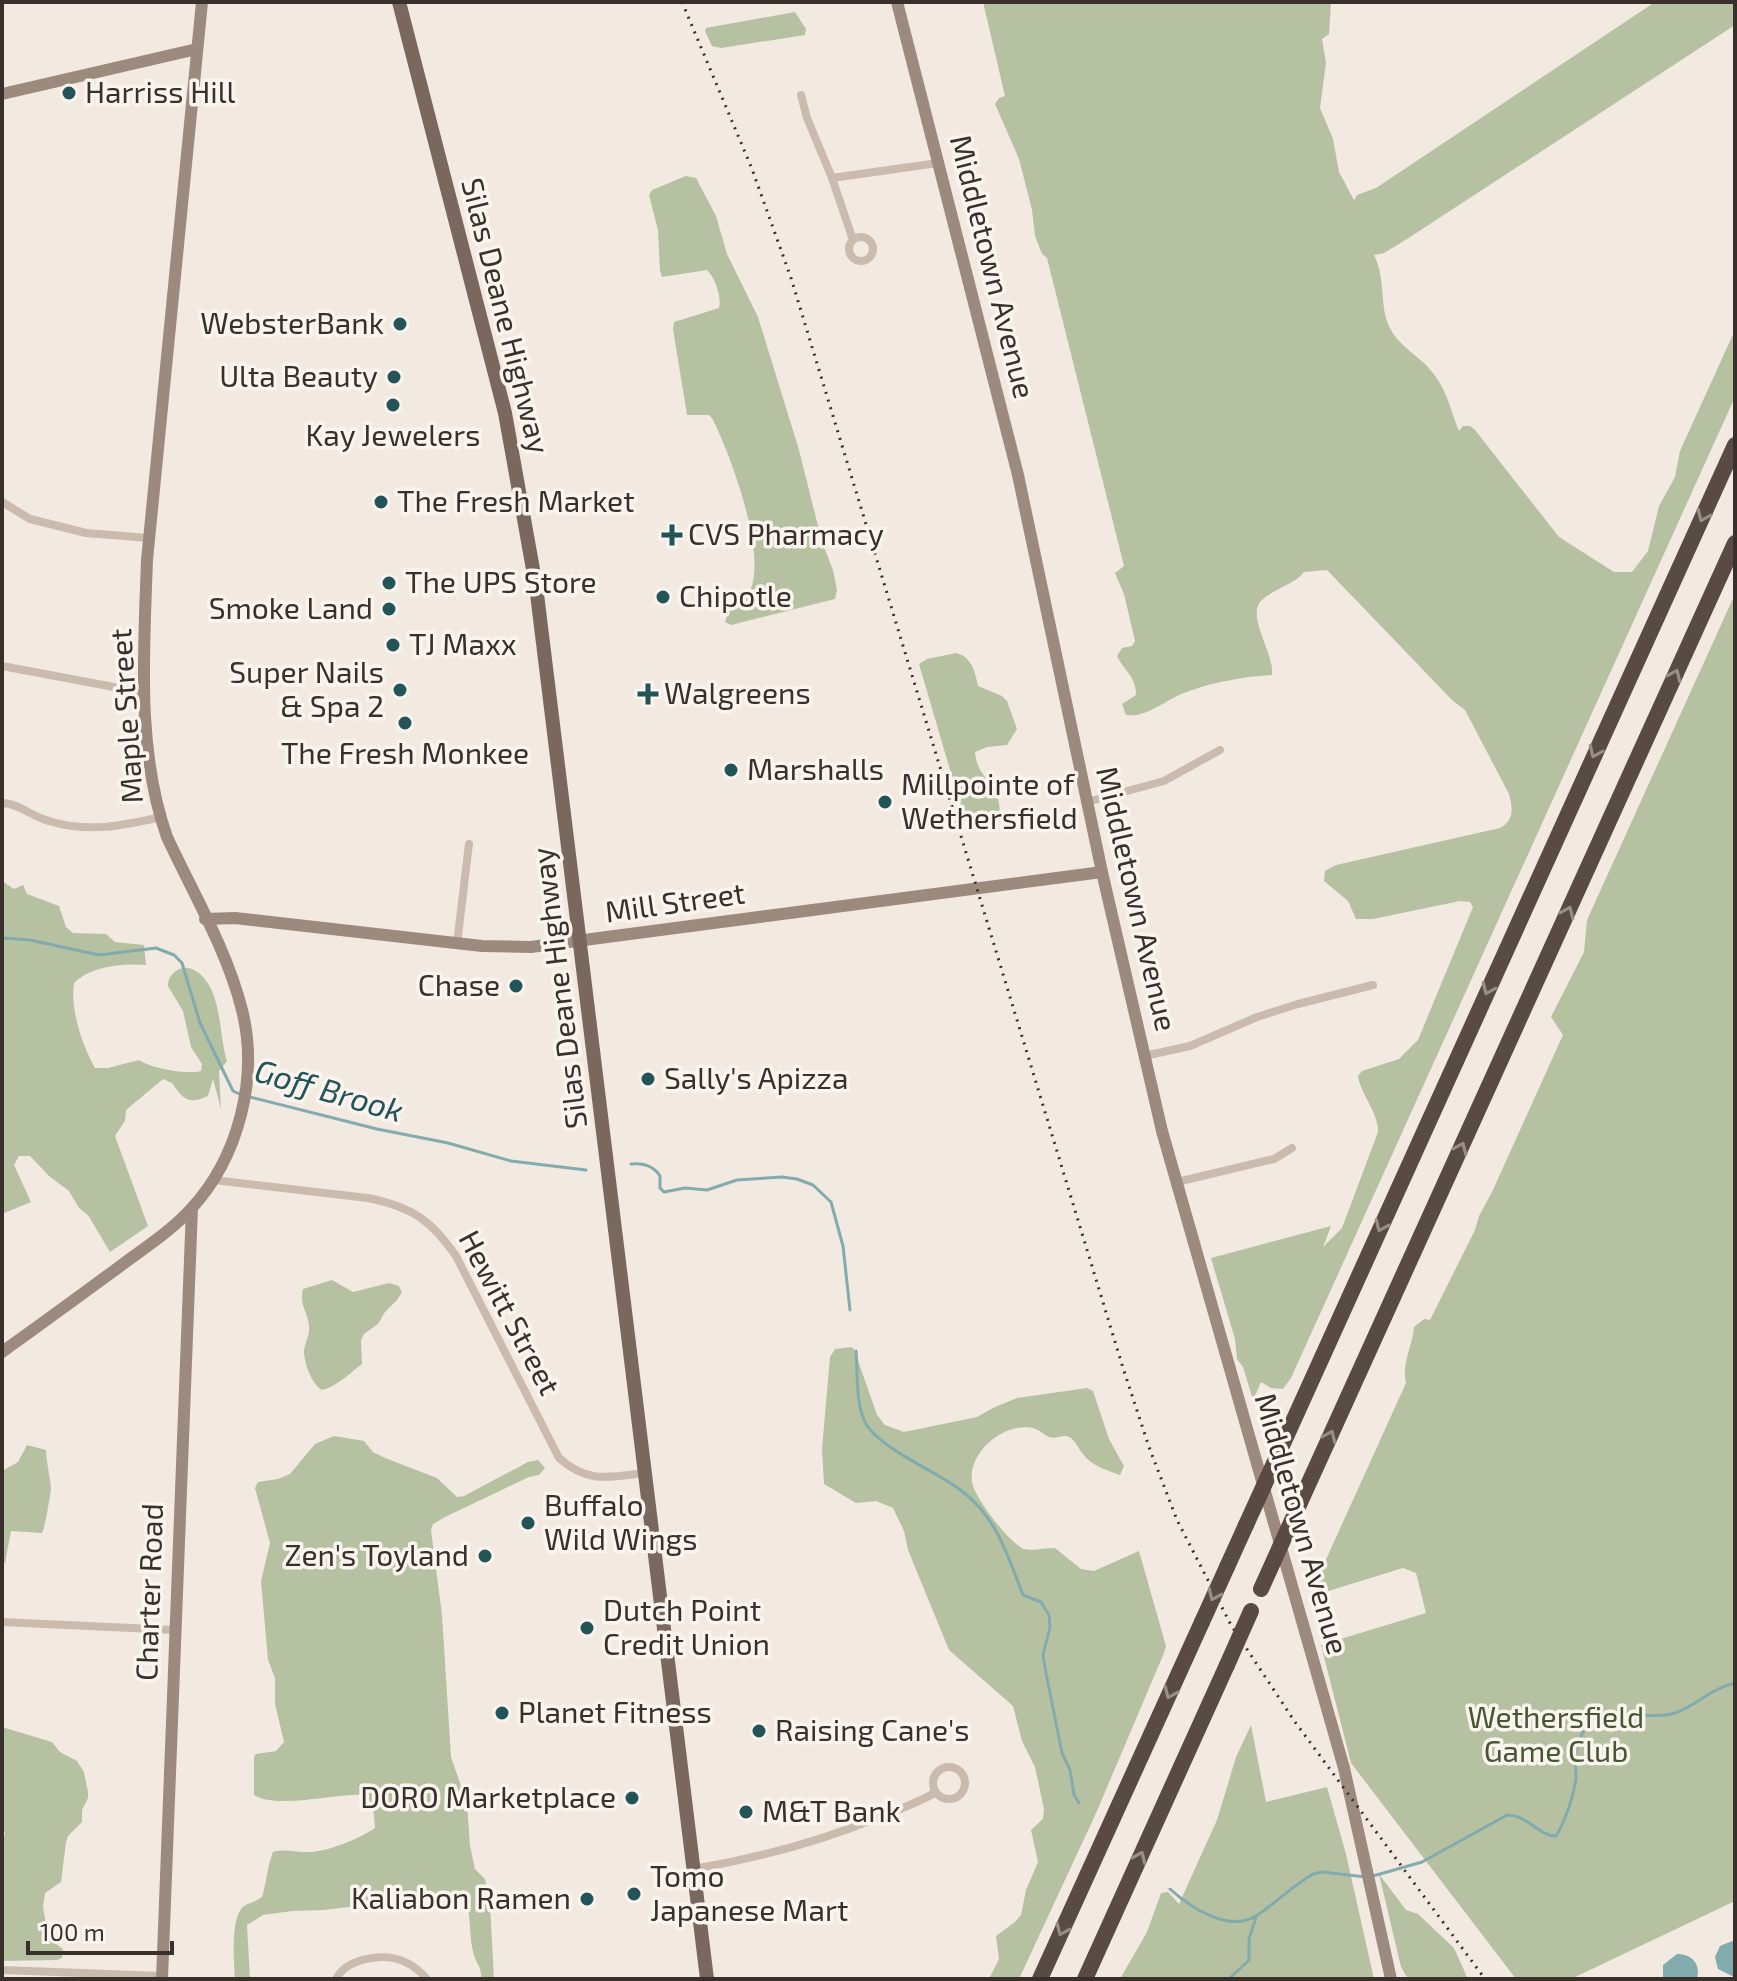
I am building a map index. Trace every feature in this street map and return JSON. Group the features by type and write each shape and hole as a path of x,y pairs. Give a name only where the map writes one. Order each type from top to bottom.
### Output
{"highway":[{"path":"1040,1979 1735,445"},
{"path":"1085,1979 1735,543"}],"main road":[{"name":"Silas Deane Highway","path":"399,2 493,365 526,522 544,642 707,1979"}],"street":[{"name":"Maple Street","path":"2,1352 167,1232 192,1208 214,1180 237,1129 245,1095 248,1040 242,1011 233,980 167,837 151,769 146,693 144,641 149,538 202,2"},
{"name":"Middletown Avenue","path":"897,2 1018,475 1144,1056 1352,1800 1391,1979"},
{"path":"2,94 197,49"},
{"path":"801,95 853,240"},
{"path":"832,178 938,163"},
{"path":"2,502 30,519 86,533 149,538"},
{"path":"2,666 146,693"},
{"path":"1087,802 1164,781 1220,750"},
{"path":"2,803 9,803 46,821 77,828 112,828 161,817"},
{"path":"457,944 469,844"},
{"name":"Mill Street","path":"205,919 235,918 457,944 508,947 581,942 1102,872"},
{"path":"1144,1056 1190,1046 1257,1017 1373,985"},
{"path":"1177,1182 1274,1159 1292,1148"},
{"name":"Hewitt Street","path":"214,1180 368,1198 417,1213 440,1233 456,1256 559,1458 582,1474 593,1477 645,1473"},
{"name":"Charter Road","path":"162,1978 192,1208"},
{"path":"2,1622 174,1630"},
{"path":"694,1869 758,1858 809,1843 936,1792"},
{"path":"336,1979 352,1963 376,1956 390,1956 416,1967 427,1979"},
{"path":"3,1979 2,1970 162,1978"}],"green space":[{"path":"983,2 1331,2 1329,34 1322,39 1326,63 1320,108 1333,139 1339,172 1354,200 1357,195 1376,188 1655,2 1735,2 1735,25 1407,239 1384,253 1374,255 1390,328 1438,380 1459,431 1463,426 1475,430 1559,537 1614,572 1632,572 1648,551 1659,506 1675,477 1680,451 1735,330 1735,397 1291,1378 1283,1389 1271,1388 1261,1382 1253,1400 1243,1367 1237,1359 1235,1339 1211,1258 1331,1226 1323,1247 1342,1228 1378,1132 1376,1118 1358,1076 1362,1071 1399,1059 1418,1040 1473,907 1470,902 1460,901 1373,919 1356,919 1348,901 1324,881 1325,871 1336,865 1500,828 1510,818 1512,809 1509,794 1465,710 1327,570 1304,572 1266,597 1257,608 1272,675 1205,686 1141,714 1126,715 1122,704 1136,695 1132,678 1117,656 1122,648 1132,646 1135,641 1124,594 1115,573 1124,566 1047,258 1042,254 1035,236 1019,159 995,104 1005,96"},
{"path":"795,12 806,29 805,35 721,48 712,46 705,31 706,28"},
{"path":"686,176 696,178 716,216 727,254 758,317 799,450 837,590 835,599 731,625 725,622 730,607 746,597 753,581 752,535 737,481 712,418 709,415 687,415 673,329 674,322 719,308 719,293 707,270 662,277 658,230 649,195 652,190"},
{"name":"Wethersfield Game Club","path":"1735,594 1735,1901 1571,1979 1516,1979 1351,1763 1321,1645 1426,1613 1416,1573 1403,1568 1309,1597 1406,1383 1405,1369 1414,1327 1424,1319 1430,1320 1475,1230 1563,1035 1551,1017 1584,952 1587,920"},
{"path":"956,653 969,662 978,686 1007,701 1017,729 1007,745 975,752 979,768 996,793 1000,819 970,827 965,821 919,664 927,659"},
{"path":"2,881 14,889 23,885 27,894 59,906 66,927 73,933 106,934 115,942 144,945 146,965 108,967 89,973 74,983 78,1027 95,1068 139,1060 169,1070 201,1071 202,1064 191,1047 183,1011 168,986 170,978 180,969 194,970 203,977 215,998 227,1061 219,1071 221,1109 213,1079 208,1096 191,1100 163,1079 126,1110 125,1121 115,1136 148,1226 110,1252 69,1191 30,1156 19,1156 14,1165 31,1202 2,1214"},
{"path":"332,1280 353,1292 389,1283 399,1286 402,1292 378,1324 364,1334 361,1340 362,1364 338,1383 322,1390 305,1362 309,1326 302,1295 303,1289"},
{"path":"851,1347 877,1415 885,1425 904,1432 977,1417 1017,1398 1087,1388 1093,1391 1109,1439 1124,1466 1120,1475 1091,1462 1069,1437 1049,1437 1035,1429 1022,1427 990,1442 982,1450 972,1471 974,1489 986,1508 1010,1539 1024,1549 1055,1548 1081,1569 1094,1571 1139,1551 1166,1646 1097,1811 1019,1979 989,1979 999,1959 996,1936 1021,1915 1026,1890 1038,1862 1031,1830 1043,1819 1044,1809 1035,1767 1022,1741 1013,1706 949,1650 893,1508 876,1501 856,1503 824,1484 822,1449 830,1357 835,1349"},
{"path":"334,1436 364,1441 373,1452 437,1478 457,1497 528,1462 538,1460 545,1468 539,1475 445,1517 433,1524 431,1530 442,1615 451,1757 467,1803 475,1869 485,1879 490,1905 494,1979 481,1979 472,1948 465,1897 430,1894 373,1909 357,1906 263,1915 247,1925 250,1979 235,1979 237,1919 244,1906 262,1897 273,1852 327,1849 375,1828 373,1806 366,1795 278,1801 254,1795 254,1757 276,1751 284,1742 275,1704 275,1678 268,1660 261,1581 270,1543 255,1488 258,1482 290,1474 315,1444"},
{"path":"27,1445 46,1450 51,1489 46,1519 42,1533 11,1531 5,1563 2,1563 2,1471 18,1462"},
{"path":"1251,1725 1266,1802 1327,1787 1346,1854 1374,1979 1120,1979 1147,1932 1161,1893 1168,1892 1179,1904 1217,1820 1236,1757"},
{"path":"2,1727 52,1742 60,1752 77,1761 84,1772 88,1798 82,1810 82,1822 68,1836 61,1882 45,1893 43,1906 48,1938 63,1949 62,1958 57,1960 2,1961 2,1838 5,1834 2,1821"},
{"path":"1379,1874 1406,1910 1418,1914 1454,1948 1468,1979 1414,1979 1406,1976 1401,1967"}],"water":[{"path":"1735,1940 1734,1977 1718,1969 1715,1957 1720,1946"},
{"path":"1677,1954 1694,1961 1698,1969 1697,1979 1663,1979 1663,1965"}],"waterway":[{"name":"Goff Brook","path":"2,938 30,940 99,955 156,948 174,955 182,963 200,1023 233,1091 242,1095"},
{"name":"Goff Brook","path":"250,1097 377,1129 448,1143 511,1161 586,1170"},
{"name":"Goff Brook","path":"631,1164 644,1164 654,1169 660,1176 660,1188 664,1192 685,1188 707,1190 737,1180 782,1177 813,1185 831,1202 843,1246 850,1310"},
{"name":"Goff Brook","path":"856,1351 859,1398 866,1424 884,1443 951,1483 974,1502 1000,1538 1023,1595 1041,1602 1049,1615 1050,1627 1043,1655 1062,1753 1079,1803"},
{"name":"Goff Brook","path":"1373,1876 1422,1862 1507,1815 1521,1818 1556,1836 1573,1792 1577,1747 1594,1718 1618,1712 1646,1715 1675,1713 1735,1683"},
{"name":"Goff Brook","path":"1170,1889 1210,1916 1234,1921 1256,1916 1313,1874 1322,1872 1366,1877"},
{"path":"1229,1979 1249,1960 1249,1939 1256,1917"}],"railway":[{"path":"682,2 752,169 791,278 1123,1368 1177,1520 1231,1625 1295,1722 1485,1979"}],"place":[{"name":"Harriss Hill","path":"69,93"},
{"name":"WebsterBank","path":"400,324"},
{"name":"Ulta Beauty","path":"394,377"},
{"name":"Kay Jewelers","path":"393,405"},
{"name":"The Fresh Market","path":"381,502"},
{"name":"CVS Pharmacy","path":"672,535"},
{"name":"The UPS Store","path":"389,583"},
{"name":"Chipotle","path":"663,597"},
{"name":"Smoke Land","path":"389,609"},
{"name":"TJ Maxx","path":"393,645"},
{"name":"Super Nails & Spa 2","path":"400,690"},
{"name":"Walgreens","path":"648,694"},
{"name":"The Fresh Monkee","path":"405,723"},
{"name":"Marshalls","path":"731,770"},
{"name":"Millpointe of Wethersfield","path":"885,802"},
{"name":"Chase","path":"516,986"},
{"name":"Sally's Apizza","path":"648,1079"},
{"name":"Buffalo Wild Wings","path":"528,1523"},
{"name":"Zen's Toyland","path":"485,1556"},
{"name":"Dutch Point Credit Union","path":"587,1628"},
{"name":"Planet Fitness","path":"502,1713"},
{"name":"Raising Cane's","path":"759,1731"},
{"name":"DORO Marketplace","path":"632,1798"},
{"name":"M&T Bank","path":"746,1812"},
{"name":"Tomo Japanese Mart","path":"634,1894"},
{"name":"Kaliabon Ramen","path":"587,1899"}]}
